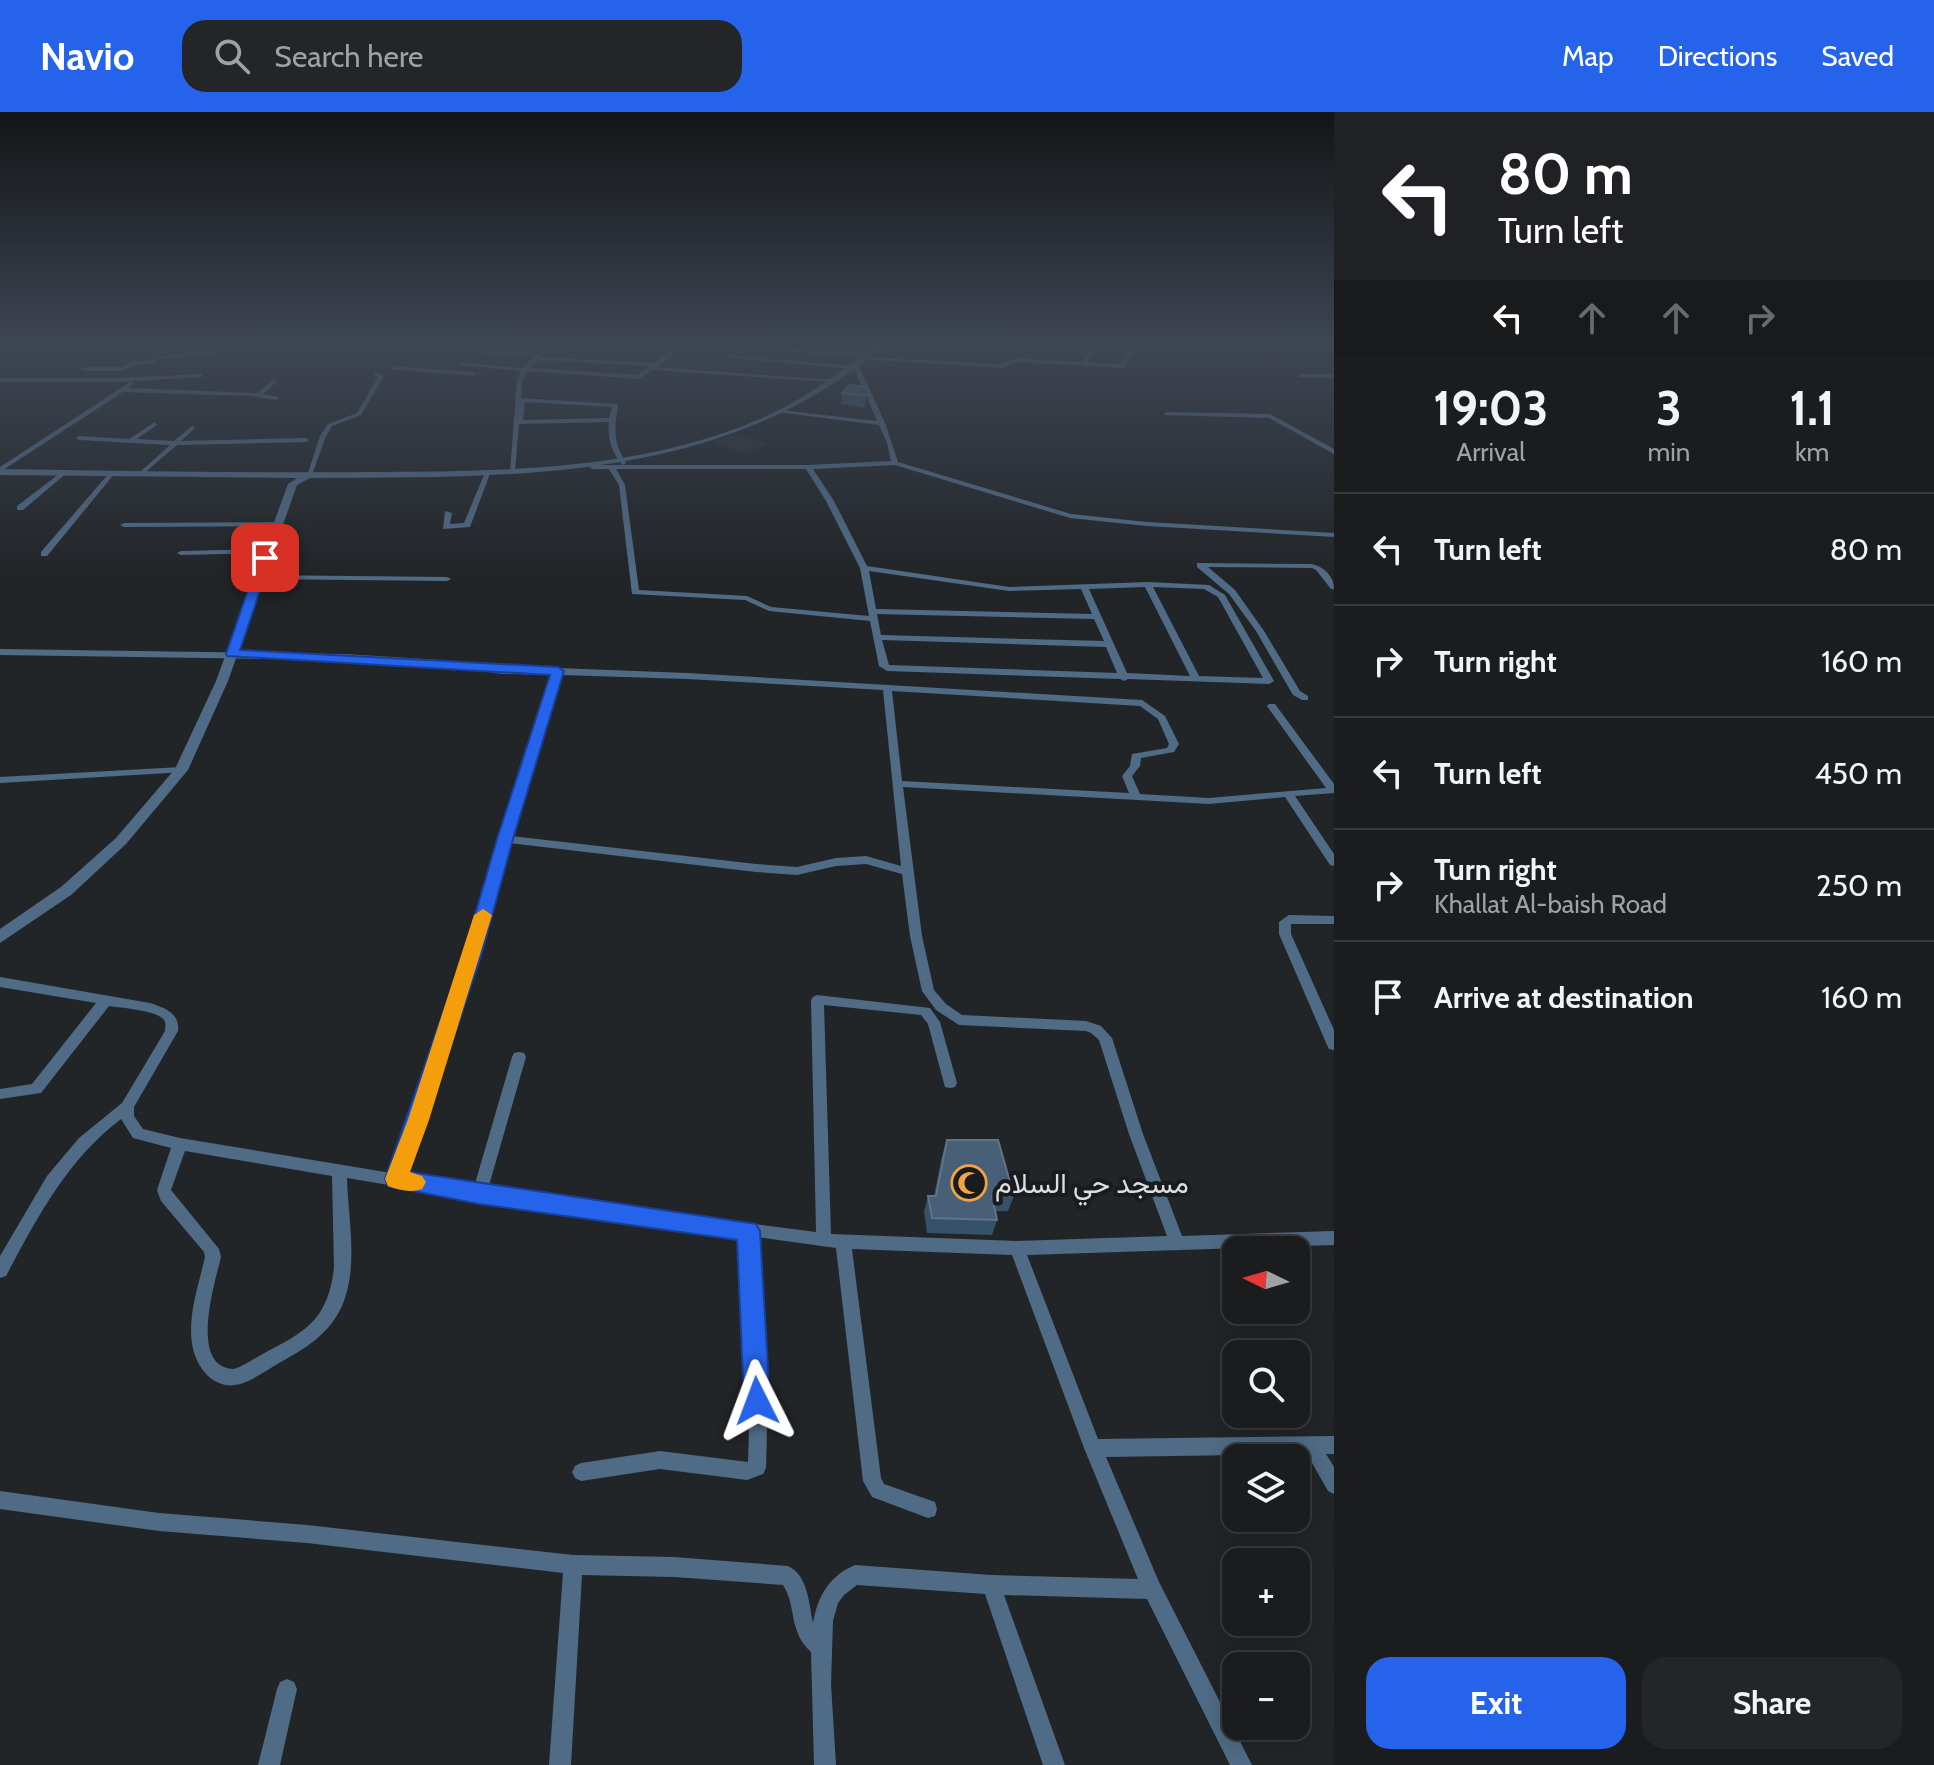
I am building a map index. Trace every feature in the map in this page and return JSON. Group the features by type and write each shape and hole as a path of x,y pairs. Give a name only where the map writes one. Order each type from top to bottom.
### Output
{"street":[{"path":"0,471 77,420"},
{"path":"0,937 66,891 112,850 157,802 181,770 210,711 292,488 296,481 309,475 323,436 333,423 341,420"},
{"path":"512,470 515,420"},
{"path":"520,435 520,422 604,420"},
{"path":"610,420 612,445 621,461"},
{"path":"512,470 642,459 698,443 758,420"},
{"path":"855,420 882,423"},
{"path":"880,420 895,463"},
{"path":"1277,420 1334,452"},
{"path":"130,441 155,424"},
{"path":"142,473 192,428"},
{"path":"79,438 176,443 306,440"},
{"path":"592,467 698,443"},
{"path":"642,459 662,468"},
{"path":"0,471 309,475 895,463 1070,516 1138,524 1334,535"},
{"path":"808,467 830,501 864,568 883,666 891,669 1269,681 1218,592 1200,585 1148,584 1031,590 980,587 864,568"},
{"path":"612,468 622,485 635,592 747,598 769,609 873,615 1097,617"},
{"path":"448,513 446,527 467,525 493,471"},
{"path":"20,508 65,472"},
{"path":"44,554 112,473"},
{"path":"267,475 284,480 292,488"},
{"path":"124,525 280,524"},
{"path":"181,553 268,551"},
{"path":"1305,698 1296,693 1260,631 1232,592 1200,565 1312,566 1319,568 1334,587"},
{"path":"258,577 447,579"},
{"path":"1148,584 1197,680"},
{"path":"1084,586 1124,678"},
{"path":"877,637 1109,644"},
{"path":"0,652 361,658 455,664 502,671 558,671 1142,703 1162,718 1174,744 1171,750 1136,756 1135,766 1127,776 1136,797"},
{"path":"396,1179 472,956 558,671"},
{"path":"887,688 900,784 907,872 928,991 949,1015 973,1022 1086,1026 1096,1029 1105,1038 1136,1134 1177,1242"},
{"path":"900,784 1209,801 1333,790 1272,706"},
{"path":"0,780 181,770"},
{"path":"1289,795 1334,862"},
{"path":"505,839 797,871 836,862 866,860 907,872"},
{"path":"1334,920 1289,919 1285,922 1285,934 1334,1045"},
{"path":"0,982 150,1008 167,1015 172,1023 171,1031 127,1107 97,1127 56,1172 0,1271"},
{"path":"0,1094 36,1089 106,1000"},
{"path":"928,1509 878,1491 872,1481 834,1241 817,1000 925,1011 934,1022 950,1083"},
{"path":"479,1194 519,1057"},
{"path":"127,1107 132,1128 138,1134 180,1144 479,1194 834,1241 1017,1248 1334,1238"},
{"path":"180,1144 164,1190 168,1202 211,1249 213,1257 199,1329 204,1353 213,1371 224,1377 238,1376 306,1341 321,1327 332,1308 341,1278 339,1170"},
{"path":"581,1472 660,1460 747,1471 757,1468 758,1430 748,1231"},
{"path":"1017,1248 1093,1448 1152,1589 1241,1765"},
{"path":"1093,1448 1334,1445"},
{"path":"1312,1446 1334,1485"},
{"path":"0,1500 159,1522 307,1534 573,1565 674,1567 788,1576 798,1596 805,1633 823,1650"},
{"path":"560,1765 573,1565"},
{"path":"825,1765 825,1608 840,1584 855,1575 991,1585 1152,1589"},
{"path":"991,1585 1054,1765"},
{"path":"269,1765 287,1689"}],"shaded area":[{"path":"736,434 769,444 746,454 713,443"}],"building":[{"name":"مسجد حي السلام","path":"947,1140 998,1140 1014,1196 992,1196 997,1220 932,1218 928,1196 936,1196"}],"slow traffic":[{"path":"414,1182 396,1179 418,1120 483,915"}],"place":[{"name":"مسجد حي السلام","path":"969,1183"}],"route":[{"path":"265,558 232,654 345,657 455,664 502,671 558,671 493,878 472,956 396,1179 614,1214 748,1231 757,1401"}]}
